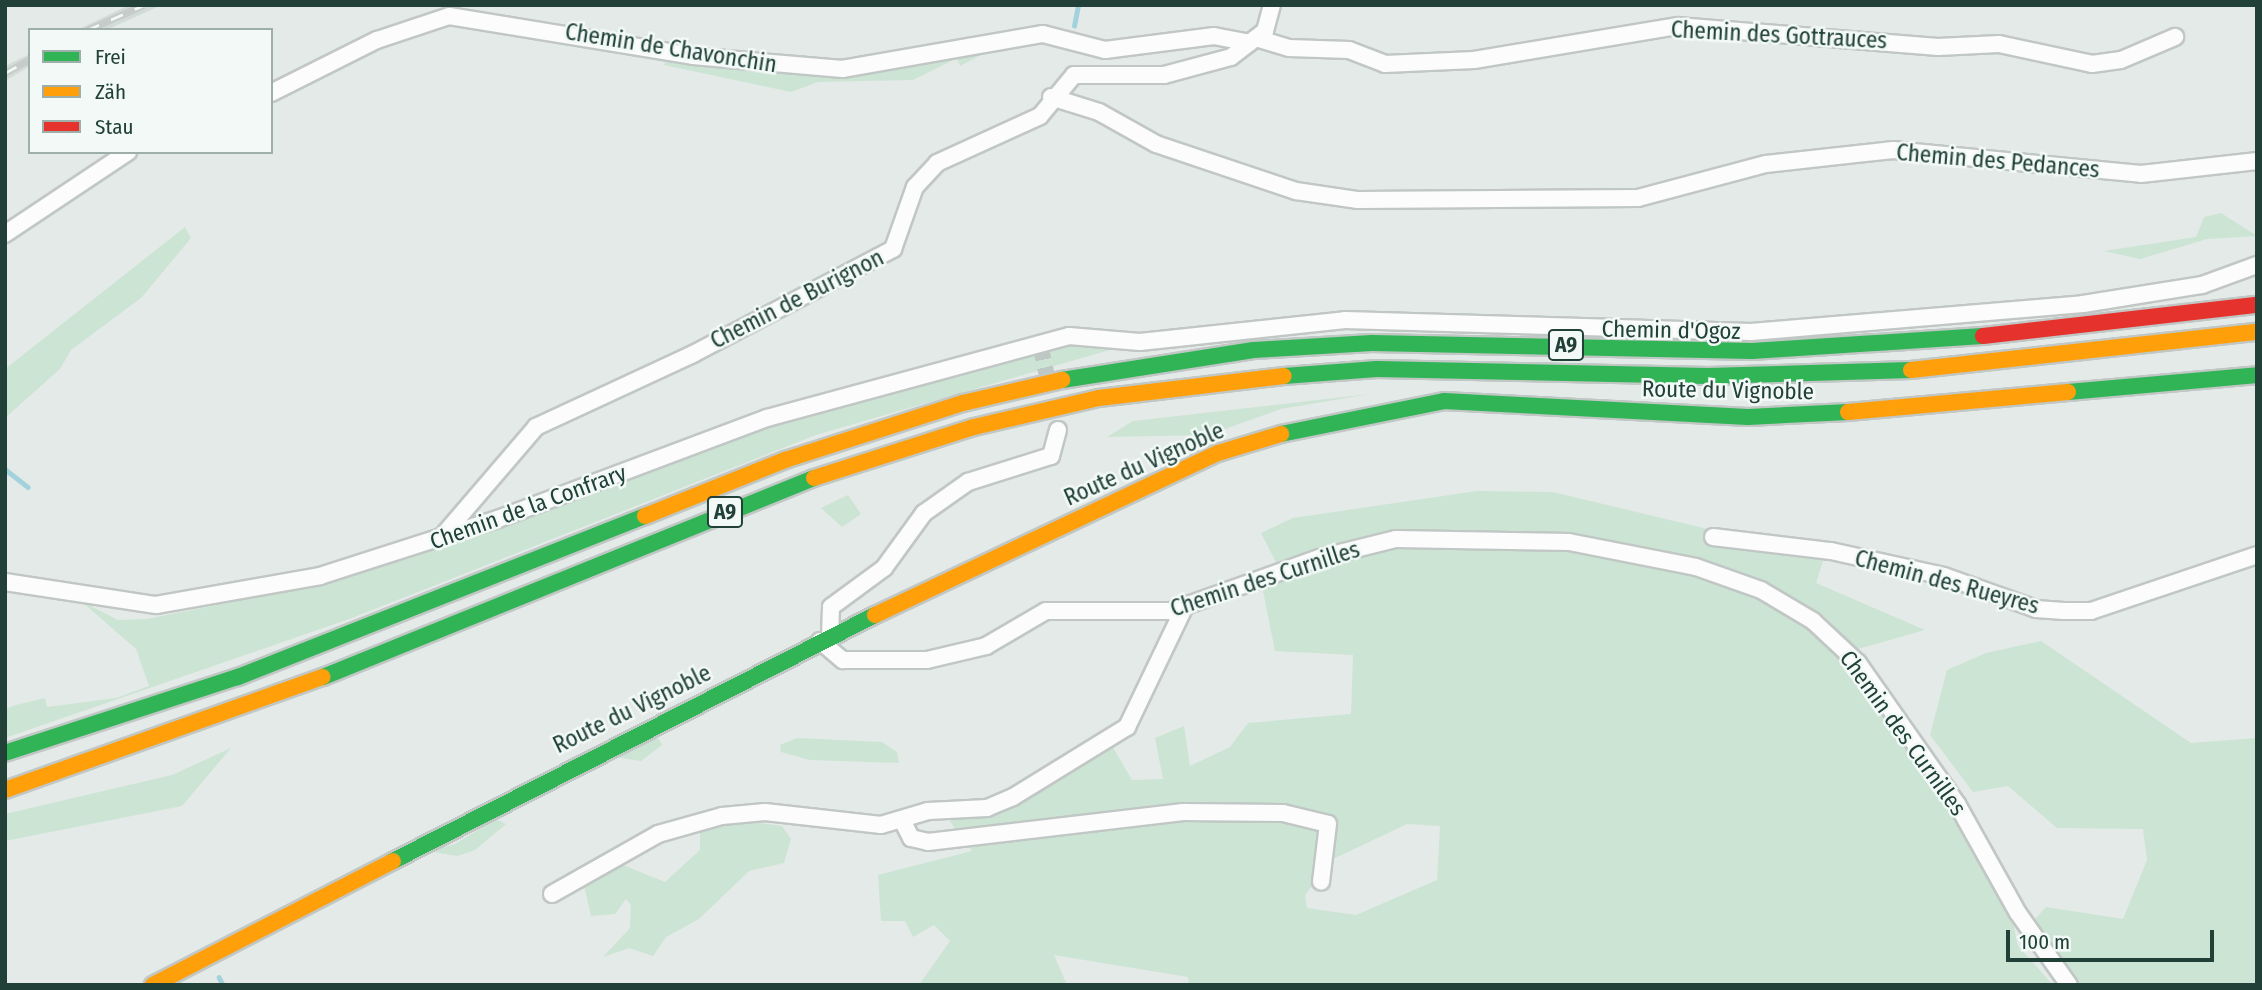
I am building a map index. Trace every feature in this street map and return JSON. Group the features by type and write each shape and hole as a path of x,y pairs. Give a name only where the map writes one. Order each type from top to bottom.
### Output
{"main road":[{"name":"A9","path":"5,753 238,677 859,435 1035,385 1224,353 1433,342 1752,351 1908,345 2257,305"},
{"name":"A9","path":"5,790 272,699 788,488 974,427 1099,398 1223,380 1477,369 1708,376 1958,367 2257,332"},
{"name":"Route du Vignoble","path":"153,985 825,638 1218,453 1417,404 1816,415 2257,375"}],"street":[{"path":"1253,41 1265,31 1272,5"},
{"name":"Chemin de Chavonchin","path":"273,92 377,40 449,16 692,56 842,69 1044,34 1105,50 1214,36 1253,41"},
{"name":"Chemin des Gottrauces","path":"1253,41 1289,48 1349,50 1385,64 1474,60 1678,26 1938,47 1999,44 2092,64 2121,60 2175,37"},
{"name":"Chemin de Burignon","path":"441,538 536,427 693,354 893,249 924,172 1041,116 1051,97 1074,75 1164,75 1231,57 1253,41"},
{"name":"Chemin des Pedances","path":"1051,97 1099,112 1156,144 1296,191 1358,200 1638,198 1766,164 1892,150 2141,174 2257,161"},
{"path":"5,234 125,154"},
{"name":"Chemin d'Ogoz","path":"1040,344 1088,334 1140,342 1345,320 1751,332 1913,323 2191,288 2257,265"},
{"name":"Chemin de la Confrary","path":"5,582 111,601 184,603 320,576 441,538 767,418 1040,344"},
{"path":"825,638 831,607 884,568 924,513 968,482 1051,456 1058,430"},
{"name":"Chemin des Rueyres","path":"1713,537 1860,557 1944,576 2036,609 2064,611 2091,611 2257,555"},
{"name":"Chemin des Curnilles","path":"825,638 843,660 906,663 986,646 1046,611 1156,613 1185,606 1319,558 1396,539 1569,541 1696,567 1761,590 1813,621 1858,663 1957,804 2018,913 2069,985"},
{"path":"552,894 658,834 722,816 903,822 928,811 1000,803 1127,727 1185,606"},
{"path":"903,822 911,838 928,842 1183,812 1283,813 1328,824 1321,882"}],"shaded area":[{"path":"129,5 162,5 110,28 81,28"},
{"path":"28,55 28,67 5,81 5,66"}],"green space":[{"path":"977,49 981,55 960,66 957,58 913,80 818,82 791,92 664,65 669,56 874,72"},
{"path":"2221,213 2257,236 2207,239 2140,259 2104,251 2196,237 2204,217"},
{"path":"185,227 191,238 141,298 71,350 60,369 5,418 5,369"},
{"path":"1072,339 1127,345 816,435 352,618 5,738 5,709 16,705 45,698 47,707 116,698 149,686 136,649 81,601 118,620 147,619 338,581 729,437"},
{"path":"1370,394 1281,409 1208,435 1107,437 1133,421"},
{"path":"1477,491 1553,492 1745,538 1829,542 1816,583 1925,630 1851,651 2000,864 2018,946 2053,985 1189,985 1188,977 1054,955 1067,985 919,985 950,941 934,925 913,937 905,921 881,921 878,875 972,851 939,807 988,805 1109,741 1132,780 1163,779 1155,738 1184,726 1190,766 1230,747 1248,723 1351,714 1353,655 1275,651 1260,576 1279,568 1261,533 1293,518","holes":["1407,824 1440,826 1437,880 1356,915 1307,908 1305,895 1333,859"]},
{"path":"848,495 861,514 842,527 821,508"},
{"path":"2041,641 2191,743 2257,738 2257,985 2069,985 2028,927 2046,907 2123,919 2147,860 2143,829 2057,828 2008,786 1973,792 1930,735 1947,670 1986,653"},
{"path":"654,730 662,745 641,761 615,757"},
{"path":"797,738 882,742 897,752 899,763 810,760 781,752 780,745"},
{"path":"231,748 182,806 5,841 5,814 172,775"},
{"path":"759,815 760,823 782,826 791,839 784,863 749,871 699,919 666,937 653,956 629,948 603,957 630,928 631,905 626,899 615,914 591,916 584,885 618,863 665,882 700,850 700,828"},
{"path":"496,819 506,824 475,850 457,856 428,851 455,844"}],"waterway":[{"path":"1074,26 1078,5"},
{"path":"5,469 28,487"},
{"path":"219,977 223,985"}],"tunnel":[{"path":"1040,344 1050,390"}],"railway":[{"path":"92,28 144,5"},
{"path":"5,73 28,60"}],"traffic: fast":[{"path":"1062,380 1254,350 1372,343 1752,351 1983,336"},
{"path":"1284,376 1377,369 1708,376 1911,370"},
{"path":"2068,392 2257,375"},
{"path":"1281,434 1444,401 1748,417 1848,412"},
{"path":"323,677 814,478"},
{"path":"5,753 238,677 645,516"},
{"path":"393,861 875,615"}],"traffic: slow":[{"path":"1911,370 2257,332"},
{"path":"814,478 974,427 1099,398 1284,376"},
{"path":"645,516 785,460 963,403 1062,380"},
{"path":"1848,412 2068,392"},
{"path":"875,615 1218,453 1281,434"},
{"path":"5,790 323,677"},
{"path":"153,985 393,861"}],"traffic: jam":[{"path":"1983,336 2257,305"}]}
